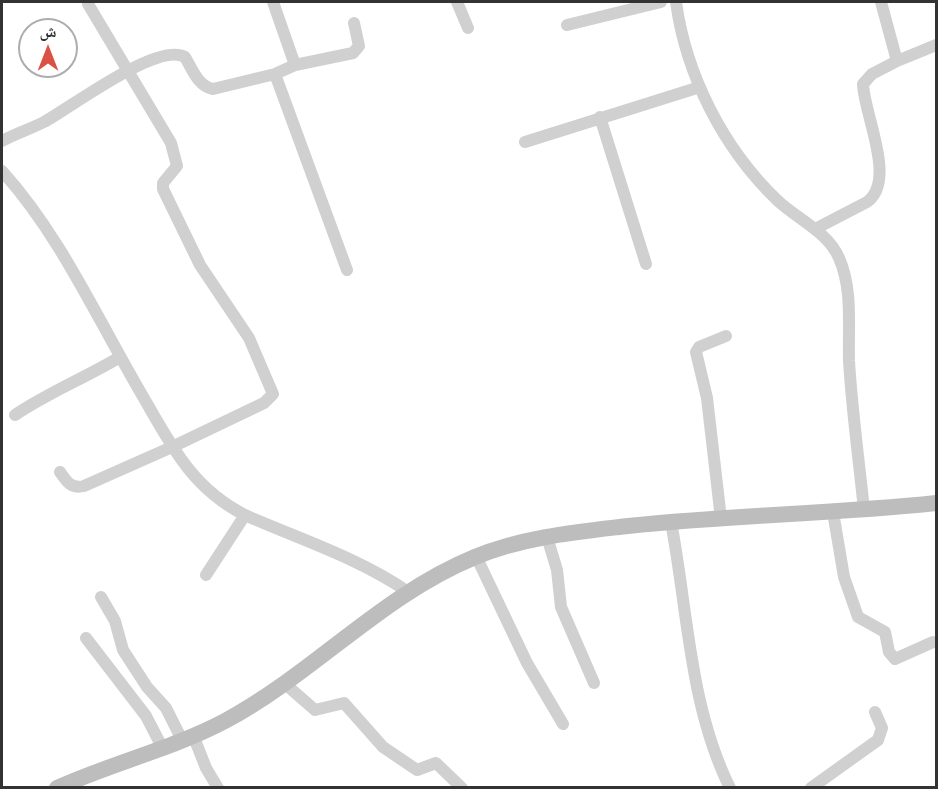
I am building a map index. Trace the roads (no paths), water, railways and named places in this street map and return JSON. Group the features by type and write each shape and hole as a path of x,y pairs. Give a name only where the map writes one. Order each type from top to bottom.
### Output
{"main road":[{"path":"57,788 225,721 284,683 408,592 436,575 476,556 547,537 672,522 864,510 936,503"}],"street":[{"path":"273,2 296,65"},
{"path":"457,2 468,28"},
{"path":"567,25 661,2"},
{"path":"676,2 682,40 700,87 718,122 744,161 776,199 832,245 844,272 848,294 850,364 864,510"},
{"path":"882,2 897,61"},
{"path":"60,472 68,484 78,487 172,447 269,400 273,390 245,331 200,265 162,186 177,166 175,153 158,116 128,72 88,4"},
{"path":"2,141 44,122 97,87 173,53 179,53 185,57 199,81 207,88 213,89 275,74 296,65 353,53 360,46 354,23"},
{"path":"815,230 867,202 876,192 879,175 864,84 872,74 936,45"},
{"path":"275,74 347,270"},
{"path":"525,142 700,87"},
{"path":"600,117 646,264"},
{"path":"2,171 46,226 172,447 202,486 228,507 385,576 408,592"},
{"path":"721,519 707,398 696,352 699,347 726,336"},
{"path":"15,415 43,396 93,373 120,357"},
{"path":"833,512 844,577 858,616 885,632 889,652 896,659 933,642"},
{"path":"206,575 244,515"},
{"path":"672,522 696,689 730,788"},
{"path":"547,537 557,570 561,607 594,683"},
{"path":"476,556 527,663 563,724"},
{"path":"101,597 115,621 123,650 147,687 166,708 187,738 218,788"},
{"path":"86,638 146,716 162,747"},
{"path":"284,683 306,705 315,710 344,703 366,731 402,762 417,770 436,763 462,788"},
{"path":"811,788 878,740 882,728 875,712"}]}
